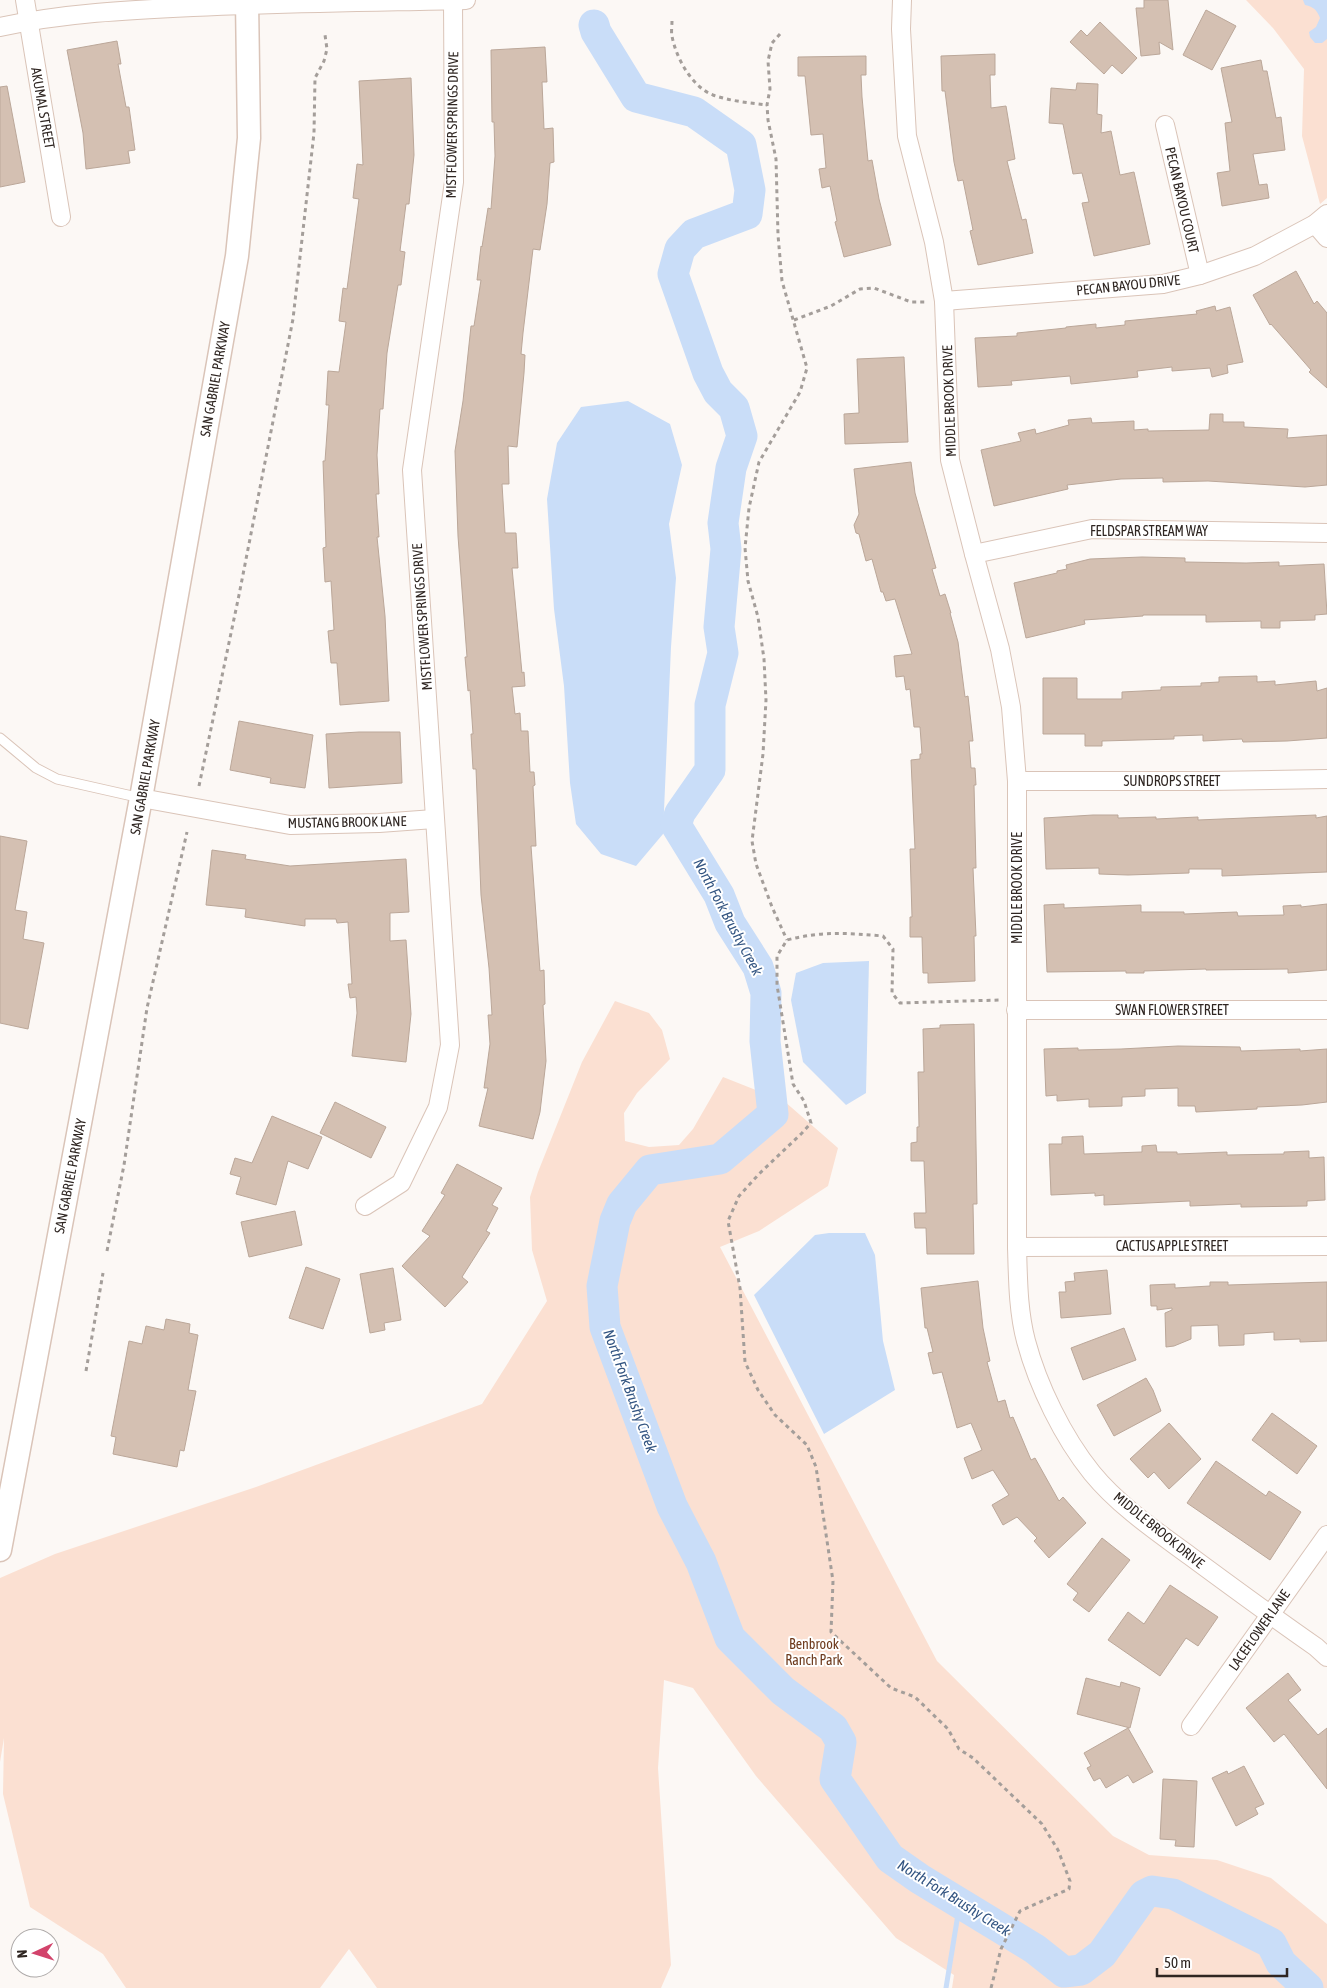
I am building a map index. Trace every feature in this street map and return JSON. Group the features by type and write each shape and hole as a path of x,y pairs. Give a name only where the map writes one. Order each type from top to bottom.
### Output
{"street":[{"name":"AKUMAL STREET","path":"25,0 61,217"},
{"name":"MISTFLOWER SPRINGS DRIVE","path":"365,1206 401,1183 438,1107 450,1045 412,470 454,182 453,0"},
{"path":"0,27 28,21 102,11 247,2 466,0"},
{"name":"MIDDLE BROOK DRIVE","path":"902,0 901,29 907,136 934,242 944,301 950,460 1000,649 1011,707 1017,781 1017,1247 1019,1301 1026,1341 1053,1412 1092,1473 1118,1500 1152,1528 1316,1647 1327,1657"},
{"name":"SAN GABRIEL PARKWAY","path":"0,1550 141,798 237,256 248,138 247,2"},
{"name":"PECAN BAYOU COURT","path":"1165,126 1200,275"},
{"path":"1321,219 1327,238"},
{"name":"PECAN BAYOU DRIVE","path":"944,301 1163,284 1200,275 1255,256 1321,219"},
{"name":"FELDSPAR STREAM WAY","path":"974,554 1092,529 1327,533"},
{"name":"SUNDROPS STREET","path":"1017,781 1327,779"},
{"name":"MUSTANG BROOK LANE","path":"141,798 290,825 378,823 434,819"},
{"name":"SWAN FLOWER STREET","path":"1016,1010 1327,1010"},
{"name":"CACTUS APPLE STREET","path":"1017,1247 1327,1246"},
{"name":"LACEFLOWER LANE","path":"1191,1726 1327,1535"}],"lane":[{"path":"0,738 36,768 57,779 141,798"}],"path":[{"path":"672,21 672,36 679,57 694,81 712,94 740,102 767,106"},
{"path":"780,34 772,43 768,61 770,90 767,106 776,159 778,235 782,281 807,368 800,392 759,462 749,508 745,548 748,581 758,617 764,659 766,700 763,754 752,841 756,864 787,940"},
{"path":"199,786 237,605 293,319 314,133 315,78 324,61 327,49 325,35"},
{"path":"794,320 831,306 860,289 874,288 911,302 926,302"},
{"path":"107,1251 124,1165 147,1008 186,832"},
{"path":"991,1988 1002,1948 1020,1911 1069,1889 1070,1881 1058,1850 1042,1824 973,1758 959,1749 948,1729 915,1696 891,1688 832,1632 833,1581 816,1467 806,1445 775,1416 758,1390 746,1362 740,1288 728,1221 739,1196 811,1123 804,1100 793,1084 777,985 777,956 787,940 813,934 850,933 883,936 893,949 892,993 900,1002 999,1000"},
{"path":"86,1370 103,1273"}],"green space":[{"path":"1246,0 1327,0 1327,198 1320,204 1302,136 1304,69 1273,28"},
{"name":"Benbrook Ranch Park","path":"615,1001 649,1013 662,1030 670,1059 637,1093 624,1113 625,1141 649,1147 679,1145 693,1129 723,1077 784,1101 838,1148 828,1186 759,1231 720,1247 937,1661 1113,1836 1149,1855 1217,1860 1271,1878 1327,1924 1327,1988 952,1988 954,1975 896,1938 756,1776 693,1688 664,1680 658,1768 671,1965 661,1988 377,1988 349,1949 320,1988 126,1988 103,1954 30,1907 3,1794 4,1738 0,1762 0,1578 55,1554 256,1487 482,1404 547,1301 532,1250 530,1197 538,1172 582,1062"}],"water":[{"path":"1303,0 1327,0 1327,39 1322,43 1315,43 1310,37 1309,32 1316,27 1320,18 1313,8 1305,5"},
{"path":"628,401 670,424 682,465 669,524 676,578 663,834 636,866 601,854 576,824 570,783 564,686 554,609 547,499 557,443 581,407"},
{"path":"869,961 866,1093 846,1105 803,1062 791,1000 796,973 823,963"},
{"path":"865,1233 875,1255 883,1341 895,1390 824,1434 754,1295 815,1235"}],"building":[{"path":"1144,0 1168,0 1173,50 1159,42 1160,54 1141,56 1136,8 1144,8"},
{"path":"1206,10 1236,26 1212,70 1183,55"},
{"path":"1100,22 1137,58 1122,74 1112,65 1104,74 1070,42 1081,30 1087,36"},
{"path":"117,41 121,64 118,64 126,107 129,107 135,150 128,151 130,163 86,169 83,133 67,50"},
{"path":"545,47 547,82 542,82 544,129 553,128 554,162 550,163 547,204 540,250 533,249 521,354 525,355 517,447 508,446 509,484 502,484 505,533 516,533 518,568 512,568 522,673 524,672 525,686 512,687 515,714 520,713 521,731 528,731 530,772 534,772 536,846 531,846 540,971 544,970 545,1004 543,1005 546,1061 540,1112 533,1139 479,1126 488,1088 484,1088 490,1044 488,1015 492,1015 481,895 476,769 473,769 470,690 468,691 465,657 467,657 458,536 455,451 463,401 471,326 474,326 481,280 477,280 481,246 488,208 491,209 495,156 494,122 492,122 491,50"},
{"path":"995,54 995,75 990,75 991,108 1006,106 1015,159 1007,161 1022,220 1026,219 1033,253 978,265 970,231 973,230 963,180 958,181 954,162 945,91 942,91 941,56"},
{"path":"866,56 866,75 861,75 868,161 872,160 879,199 891,245 844,257 835,222 837,221 830,186 822,188 819,169 826,168 823,134 811,135 805,76 798,76 798,57"},
{"path":"1261,60 1263,71 1267,71 1276,118 1281,117 1285,150 1253,154 1259,185 1267,184 1269,198 1222,206 1217,173 1230,171 1225,123 1232,122 1221,68"},
{"path":"411,78 414,155 409,204 406,204 400,251 405,252 401,285 398,285 387,353 383,409 380,409 377,455 379,494 376,494 379,537 377,537 385,616 389,701 340,705 337,663 331,663 328,631 334,630 331,581 325,582 323,548 326,547 323,461 325,461 329,405 326,405 328,371 339,372 346,322 339,321 343,288 347,289 359,199 353,198 357,164 363,165 359,81"},
{"path":"1077,83 1098,84 1097,114 1102,115 1101,133 1111,131 1120,175 1134,172 1150,244 1094,256 1082,203 1089,202 1082,173 1073,174 1063,124 1049,123 1051,88 1076,90"},
{"path":"7,86 25,182 0,187 0,87"},
{"path":"1296,271 1314,304 1317,301 1327,313 1327,388 1309,372 1311,370 1270,325 1253,295"},
{"path":"1215,306 1216,311 1230,307 1243,362 1227,365 1228,373 1212,377 1210,368 1172,371 1172,367 1137,371 1138,377 1071,384 1070,376 1011,381 1012,385 978,387 975,338 1017,336 1017,333 1096,324 1096,328 1125,325 1125,321 1197,314 1196,311"},
{"path":"904,357 908,442 845,444 844,414 859,413 857,359"},
{"path":"1210,414 1223,414 1223,422 1244,422 1244,427 1288,429 1287,438 1327,435 1327,485 1305,487 1208,481 1163,482 1163,478 1121,479 1067,485 1068,489 994,506 981,450 1021,441 1018,433 1035,429 1036,434 1069,425 1068,420 1091,418 1092,423 1134,421 1134,430 1209,430"},
{"path":"911,462 915,493 936,568 932,569 940,596 945,594 951,613 958,642 965,697 968,696 973,741 969,741 971,768 975,768 976,785 974,785 976,868 973,868 976,936 974,936 975,981 928,983 928,973 923,973 922,937 910,937 910,917 912,917 910,849 915,849 911,760 920,759 920,754 922,754 920,727 914,727 910,689 906,690 904,676 896,677 894,656 912,654 895,599 886,601 883,592 881,592 872,559 866,561 859,534 856,533 854,525 859,514 854,469"},
{"path":"1185,558 1185,562 1279,562 1279,566 1324,564 1327,614 1315,615 1315,620 1280,621 1280,628 1261,628 1261,621 1206,622 1206,615 1143,615 1084,620 1085,624 1026,638 1014,583 1057,573 1057,571 1067,569 1066,565 1090,559"},
{"path":"1257,676 1257,682 1275,681 1275,685 1316,681 1317,691 1327,688 1327,738 1243,742 1242,739 1203,741 1203,735 1174,736 1174,739 1102,741 1102,746 1085,746 1085,734 1043,734 1043,678 1077,678 1077,699 1122,699 1122,692 1161,690 1161,687 1201,686 1201,683 1219,682 1219,677"},
{"path":"239,721 313,735 305,788 270,783 271,778 230,770"},
{"path":"400,732 402,783 329,788 326,734"},
{"path":"1118,815 1118,818 1156,817 1156,819 1198,817 1198,820 1316,815 1316,818 1327,816 1327,872 1222,876 1222,869 1189,869 1189,873 1128,875 1099,874 1099,868 1046,869 1044,818"},
{"path":"0,836 27,841 15,910 27,912 23,939 44,943 28,1029 0,1023"},
{"path":"212,850 246,855 245,859 290,866 406,859 409,912 390,913 390,941 406,940 411,1014 406,1062 352,1056 357,1013 356,997 350,998 348,984 352,984 348,922 337,923 336,919 305,919 305,926 245,917 246,909 206,905"},
{"path":"1064,904 1064,908 1141,905 1141,912 1184,912 1184,914 1237,912 1238,916 1284,915 1283,906 1301,905 1301,907 1327,904 1327,970 1288,973 1288,969 1206,969 1144,971 1144,973 1126,973 1126,971 1047,972 1044,905"},
{"path":"974,1024 977,1204 973,1204 974,1254 927,1254 926,1228 915,1228 914,1213 926,1213 924,1161 911,1161 911,1143 917,1142 917,1127 919,1127 918,1072 924,1072 923,1029 940,1028 940,1025"},
{"path":"1178,1046 1240,1047 1241,1051 1327,1049 1327,1102 1257,1107 1257,1109 1196,1112 1195,1106 1178,1106 1178,1088 1145,1089 1145,1096 1122,1097 1122,1106 1089,1107 1089,1099 1057,1101 1057,1095 1046,1096 1044,1049 1078,1048 1078,1050"},
{"path":"335,1102 386,1127 371,1158 320,1133"},
{"path":"272,1116 322,1137 308,1169 288,1161 276,1205 236,1194 241,1177 230,1174 235,1158 252,1163"},
{"path":"1083,1136 1084,1154 1142,1152 1142,1146 1156,1145 1157,1152 1177,1152 1177,1154 1227,1152 1227,1155 1284,1154 1284,1152 1309,1151 1309,1158 1324,1157 1325,1200 1307,1201 1307,1206 1241,1207 1241,1204 1190,1206 1190,1201 1104,1205 1104,1195 1095,1196 1095,1193 1051,1195 1049,1144 1062,1144 1062,1137"},
{"path":"457,1164 502,1188 492,1205 498,1208 486,1231 490,1233 462,1277 468,1282 445,1307 402,1266 430,1236 422,1231 445,1195 441,1193"},
{"path":"295,1211 302,1245 249,1257 241,1222"},
{"path":"306,1267 340,1279 323,1329 289,1318"},
{"path":"393,1268 401,1320 384,1323 385,1330 370,1333 360,1274"},
{"path":"1107,1270 1111,1314 1061,1318 1059,1292 1066,1292 1065,1282 1075,1281 1074,1273"},
{"path":"978,1281 983,1328 990,1361 987,1362 998,1402 1005,1400 1010,1418 1013,1417 1031,1460 1035,1458 1059,1501 1063,1497 1086,1523 1049,1558 1034,1541 1037,1538 1017,1517 1003,1525 992,1505 1009,1495 993,1470 972,1479 964,1458 982,1450 971,1423 957,1428 942,1372 933,1374 928,1353 933,1352 927,1328 925,1328 921,1288"},
{"path":"1210,1282 1228,1282 1228,1285 1327,1282 1327,1341 1300,1342 1300,1339 1274,1340 1274,1332 1244,1334 1244,1345 1219,1346 1218,1325 1191,1326 1191,1339 1166,1347 1165,1313 1172,1310 1172,1308 1157,1310 1157,1306 1151,1306 1150,1285 1175,1284 1175,1288 1210,1286"},
{"path":"166,1319 190,1324 189,1333 198,1335 188,1390 196,1391 184,1451 180,1450 177,1467 113,1454 116,1437 111,1436 129,1341 142,1344 146,1326 164,1330"},
{"path":"1124,1328 1136,1360 1083,1380 1071,1348"},
{"path":"1146,1378 1161,1411 1114,1436 1097,1405"},
{"path":"1272,1413 1317,1446 1297,1474 1252,1440"},
{"path":"1169,1423 1201,1459 1169,1489 1154,1472 1148,1478 1130,1459"},
{"path":"1216,1461 1266,1496 1269,1491 1301,1512 1270,1560 1187,1503"},
{"path":"1102,1538 1130,1560 1089,1612 1073,1600 1078,1593 1067,1584"},
{"path":"1170,1585 1218,1617 1198,1646 1186,1638 1160,1676 1108,1640 1128,1612 1144,1624"},
{"path":"1288,1673 1301,1690 1288,1700 1318,1735 1327,1728 1327,1789 1284,1734 1274,1742 1246,1708"},
{"path":"1086,1678 1120,1687 1121,1682 1140,1688 1130,1728 1077,1714"},
{"path":"1128,1728 1153,1772 1133,1783 1128,1775 1106,1788 1100,1778 1094,1781 1087,1768 1091,1766 1084,1753"},
{"path":"1244,1766 1264,1804 1255,1808 1258,1814 1236,1826 1212,1778 1227,1771 1228,1774"},
{"path":"1163,1779 1197,1781 1194,1847 1175,1846 1176,1840 1160,1839"}],"waterway":[{"name":"North Fork Brushy Creek","path":"594,25 596,32 636,97 694,112 741,145 750,190 747,214 694,234 680,249 673,274 708,373 718,392 734,408 742,436 731,468 723,523 726,549 719,627 723,653 710,705 710,770 680,813 676,825 719,895 730,923 758,967 766,993 765,1041 773,1114 720,1159 650,1170 622,1204 615,1221 602,1286 605,1327 672,1506 701,1562 730,1638 783,1691 833,1728 841,1742 835,1779 890,1858 920,1879 1035,1949 1064,1972 1081,1970 1102,1954 1144,1895 1152,1891 1173,1894 1271,1943 1281,1963 1308,1988"},
{"path":"946,1988 960,1902"}]}
